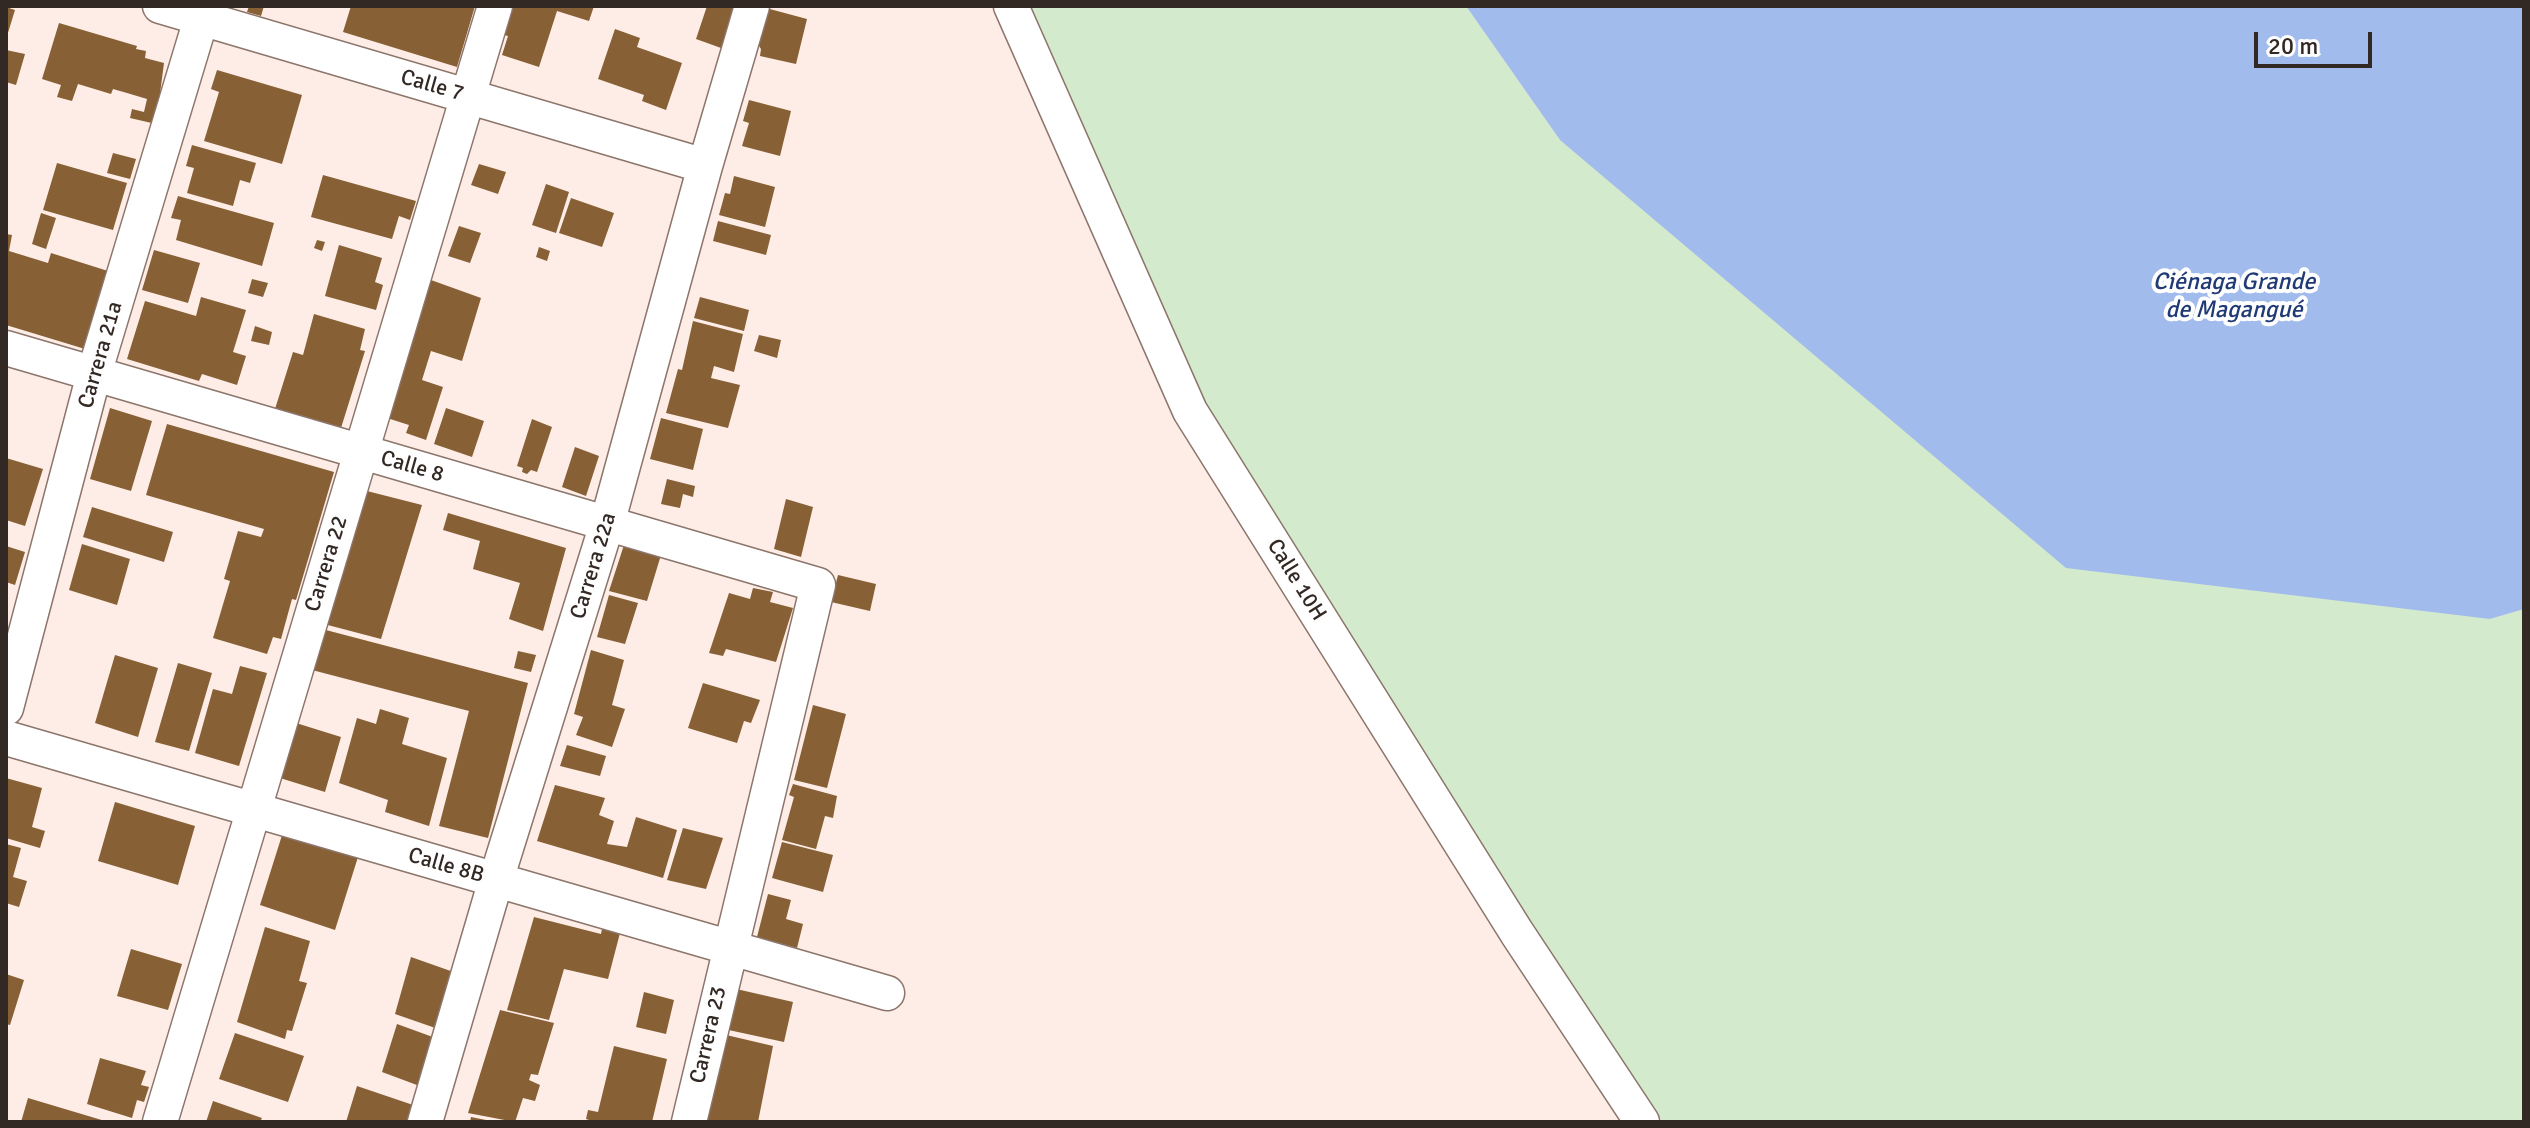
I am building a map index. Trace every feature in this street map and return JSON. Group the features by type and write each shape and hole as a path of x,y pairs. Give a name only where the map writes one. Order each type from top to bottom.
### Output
{"street":[{"name":"Calle 7","path":"160,6 203,12 468,96 705,166"},
{"name":"Carrera 22","path":"160,1122 495,6"},
{"name":"Carrera 22a","path":"425,1122 496,880 607,524 752,6"},
{"name":"Calle 10H","path":"1011,6 1190,411 1517,933 1642,1122"},
{"name":"Carrera 21a","path":"6,708 94,374 203,12"},
{"name":"Calle 8","path":"6,348 818,585 729,948"},
{"name":"Calle 8B","path":"6,738 887,993"},
{"name":"Carrera 23","path":"689,1122 729,948"}],"green space":[{"path":"1018,6 1466,6 1560,140 2490,619 2524,609 2524,1122 1663,1122 1532,925 1202,407"}],"water":[{"name":"Ciénaga Grande de Magangué","path":"1466,6 2524,6 2524,609 2490,619 2066,568 1560,140"}],"building":[{"path":"249,6 264,6 261,16 247,12"},
{"path":"351,6 475,6 457,67 343,32"},
{"path":"510,6 594,6 589,21 557,11 539,67 502,55 508,36 500,34"},
{"path":"707,6 735,8 721,48 696,39"},
{"path":"6,7 15,10 7,36 6,36"},
{"path":"766,8 807,19 796,64 760,56 761,49 757,43"},
{"path":"59,23 137,46 136,49 146,51 145,58 164,63 156,124 130,118 132,109 144,112 147,99 113,89 111,94 78,84 72,101 57,97 61,85 42,79"},
{"path":"615,29 640,38 637,47 682,63 666,110 642,101 644,95 598,79"},
{"path":"6,50 25,54 16,85 6,82"},
{"path":"217,70 302,95 282,164 204,141 219,92 211,89"},
{"path":"749,100 791,111 780,156 742,146 749,123 743,121"},
{"path":"192,145 256,163 250,183 240,180 233,206 187,193 194,168 186,166"},
{"path":"113,153 136,159 130,179 107,173"},
{"path":"57,163 127,183 113,230 43,210"},
{"path":"479,164 506,172 498,194 471,185"},
{"path":"323,175 416,201 410,220 399,216 392,239 311,217"},
{"path":"734,176 775,187 765,227 719,215 725,193 730,194"},
{"path":"546,184 569,192 556,233 532,225"},
{"path":"178,196 274,223 262,266 176,240 181,220 171,218"},
{"path":"571,198 614,213 602,247 559,233"},
{"path":"41,213 56,218 46,249 32,244"},
{"path":"718,221 771,235 766,255 713,241"},
{"path":"459,226 481,233 470,263 448,256"},
{"path":"6,234 12,235 9,251 48,263 51,253 108,271 85,349 6,325"},
{"path":"317,240 325,242 322,251 314,248"},
{"path":"339,245 382,258 375,282 383,285 376,310 325,296"},
{"path":"539,247 550,251 547,261 536,257"},
{"path":"154,250 200,263 188,303 142,290"},
{"path":"252,279 268,283 263,297 248,293"},
{"path":"431,280 481,298 462,361 431,351 422,380 443,387 426,440 406,433 409,425 387,418"},
{"path":"201,297 246,310 233,352 246,356 237,385 202,374 199,381 127,359 145,301 196,316"},
{"path":"700,297 749,310 744,331 694,318"},
{"path":"314,314 365,329 360,350 365,351 341,428 275,409 293,352 303,355"},
{"path":"693,321 743,334 734,372 714,366 711,378 740,385 728,428 666,413 678,369 682,370"},
{"path":"255,326 272,332 269,345 251,341"},
{"path":"759,335 781,340 777,358 754,351"},
{"path":"110,408 152,421 131,491 90,479"},
{"path":"446,408 484,421 472,457 434,444"},
{"path":"661,418 703,429 693,470 650,459"},
{"path":"532,419 552,427 537,472 531,470 527,474 517,466"},
{"path":"167,424 334,472 296,600 292,599 281,639 273,637 267,654 213,638 230,581 224,579 238,531 261,537 264,529 146,495"},
{"path":"575,447 599,456 586,496 562,487"},
{"path":"6,458 43,469 25,526 6,520"},
{"path":"667,479 695,486 693,497 683,494 680,508 661,504"},
{"path":"363,490 422,505 381,639 324,624"},
{"path":"786,499 813,507 801,557 774,549"},
{"path":"92,507 173,532 164,562 83,537"},
{"path":"448,513 566,548 543,631 509,619 520,583 473,569 480,541 443,530"},
{"path":"82,544 130,559 117,605 69,590"},
{"path":"624,545 661,555 647,601 609,591"},
{"path":"6,546 25,552 15,585 6,582"},
{"path":"838,575 876,584 870,611 831,602"},
{"path":"753,588 773,592 770,602 793,608 776,662 726,649 723,656 709,653 729,593 750,599"},
{"path":"609,595 638,603 625,644 597,637"},
{"path":"322,629 528,683 488,838 439,826 469,711 312,670"},
{"path":"591,650 624,660 612,705 625,709 612,747 576,735 583,717 574,714"},
{"path":"518,651 536,655 531,672 514,668"},
{"path":"115,655 158,668 138,737 95,723"},
{"path":"178,663 212,673 189,751 155,742"},
{"path":"240,666 267,673 239,766 195,753 213,689 232,694"},
{"path":"703,683 760,700 751,723 744,721 737,743 688,728"},
{"path":"813,705 846,714 827,788 794,780"},
{"path":"380,709 409,718 402,744 447,758 429,826 385,812 388,800 339,783 357,718 376,724"},
{"path":"296,723 341,737 325,792 280,778"},
{"path":"567,745 606,756 600,776 560,766"},
{"path":"6,778 42,788 32,827 45,831 40,848 6,838"},
{"path":"793,784 837,796 833,818 825,816 816,849 782,840 794,797 789,795"},
{"path":"555,785 605,798 599,815 614,821 607,844 627,847 636,817 677,830 663,878 537,841"},
{"path":"115,802 195,826 178,885 98,861"},
{"path":"683,828 723,838 706,889 667,880"},
{"path":"283,832 358,857 335,930 260,905"},
{"path":"782,842 833,855 823,892 772,878"},
{"path":"6,844 21,848 13,877 27,881 19,907 6,903"},
{"path":"768,894 791,900 786,919 803,924 797,948 757,937"},
{"path":"534,917 601,934 602,929 620,933 608,979 564,969 549,1020 507,1010"},
{"path":"265,927 310,941 299,981 307,983 292,1031 287,1030 285,1039 237,1022"},
{"path":"131,949 182,964 168,1010 117,996"},
{"path":"411,957 462,975 444,1031 395,1014"},
{"path":"6,974 24,980 10,1025 6,1024"},
{"path":"732,988 793,1002 784,1042 724,1029"},
{"path":"644,992 674,1000 666,1034 636,1027"},
{"path":"500,1010 554,1023 538,1075 531,1074 529,1080 540,1085 535,1101 523,1098 515,1122 468,1113"},
{"path":"397,1024 441,1040 425,1088 382,1072"},
{"path":"235,1033 304,1056 288,1102 219,1079"},
{"path":"722,1034 773,1046 758,1122 703,1122"},
{"path":"614,1046 667,1059 652,1122 595,1122 586,1119 588,1110 598,1112"},
{"path":"100,1058 146,1071 141,1085 149,1087 144,1102 137,1100 132,1118 87,1104"},
{"path":"357,1086 419,1107 414,1122 346,1122"},
{"path":"28,1098 105,1121 105,1122 21,1122"},
{"path":"213,1101 262,1118 260,1122 206,1122"},
{"path":"471,1117 491,1121 491,1122 470,1122"}]}
